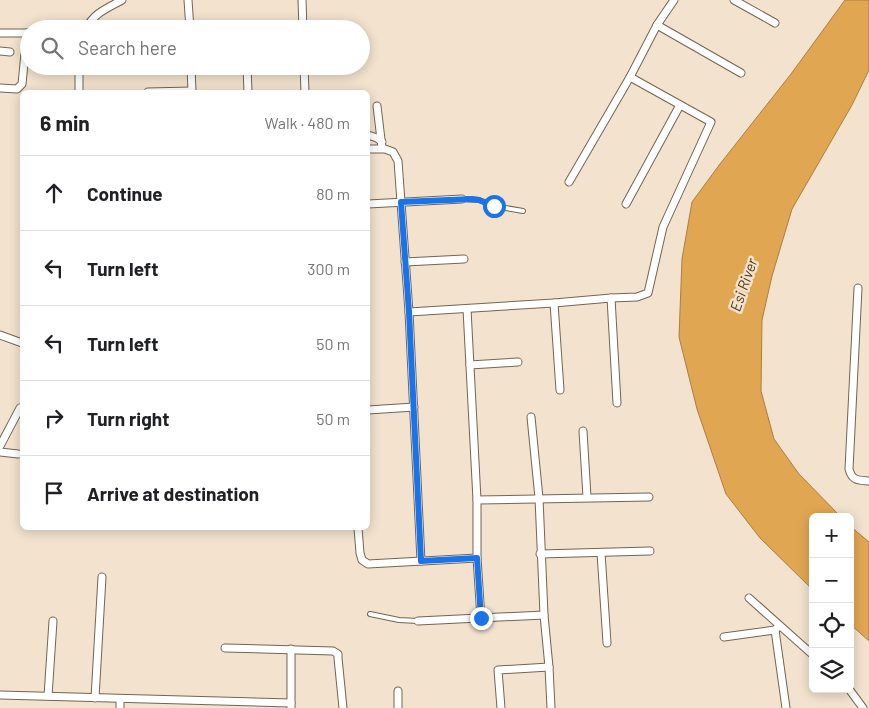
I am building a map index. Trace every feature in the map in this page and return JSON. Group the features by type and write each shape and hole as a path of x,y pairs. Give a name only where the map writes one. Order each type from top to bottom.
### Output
{"street":[{"path":"91,20 122,0"},
{"path":"188,0 189,20"},
{"path":"302,0 303,20"},
{"path":"570,182 630,77 657,25 674,0"},
{"path":"734,0 775,23"},
{"path":"657,25 741,73"},
{"path":"0,33 20,34"},
{"path":"0,51 10,52"},
{"path":"0,88 17,89 22,84 23,75"},
{"path":"79,75 79,90"},
{"path":"191,75 192,90"},
{"path":"247,75 248,90"},
{"path":"304,75 305,90"},
{"path":"409,312 637,297 648,293 663,228 711,122 630,77"},
{"path":"626,204 680,105"},
{"path":"377,106 382,145"},
{"path":"370,136 377,138 382,145 393,152 398,161 409,312 421,561"},
{"path":"370,148 382,145"},
{"path":"370,204 462,199"},
{"path":"405,262 464,259"},
{"path":"858,288 849,469 851,476 857,480 869,481"},
{"path":"611,298 617,403"},
{"path":"554,303 560,390"},
{"path":"467,309 481,618"},
{"path":"0,335 20,342"},
{"path":"470,366 518,362"},
{"path":"370,410 414,407"},
{"path":"0,446 20,408"},
{"path":"531,417 539,498 540,554 551,708"},
{"path":"583,431 587,497"},
{"path":"0,452 18,454"},
{"path":"477,500 648,497"},
{"path":"358,530 362,560 368,564 477,558"},
{"path":"540,554 650,551"},
{"path":"601,553 606,643"},
{"path":"94,698 102,577"},
{"path":"749,598 777,628 809,653"},
{"path":"418,621 544,615"},
{"path":"48,696 52,621"},
{"path":"724,637 777,628"},
{"path":"777,628 786,708"},
{"path":"225,648 334,651 338,654 343,708"},
{"path":"0,695 291,705 291,649"},
{"path":"501,708 498,670 549,667"},
{"path":"398,691 398,708"},
{"path":"852,693 863,708"},
{"path":"120,699 120,708"}],"lane":[{"path":"462,199 479,200 494,206 524,211"},
{"path":"370,614 399,620 418,621"}],"water":[{"name":"Esi River","path":"845,0 869,0 869,70 852,105 792,209 772,276 762,320 761,391 774,439 799,474 837,513 809,513 809,586 760,538 726,494 697,409 679,337 682,259 692,202 791,74"},
{"path":"854,529 869,542 869,641 854,628"}],"route":[{"path":"481,618 477,558 421,561 409,312 401,202 472,199 494,206"}]}
